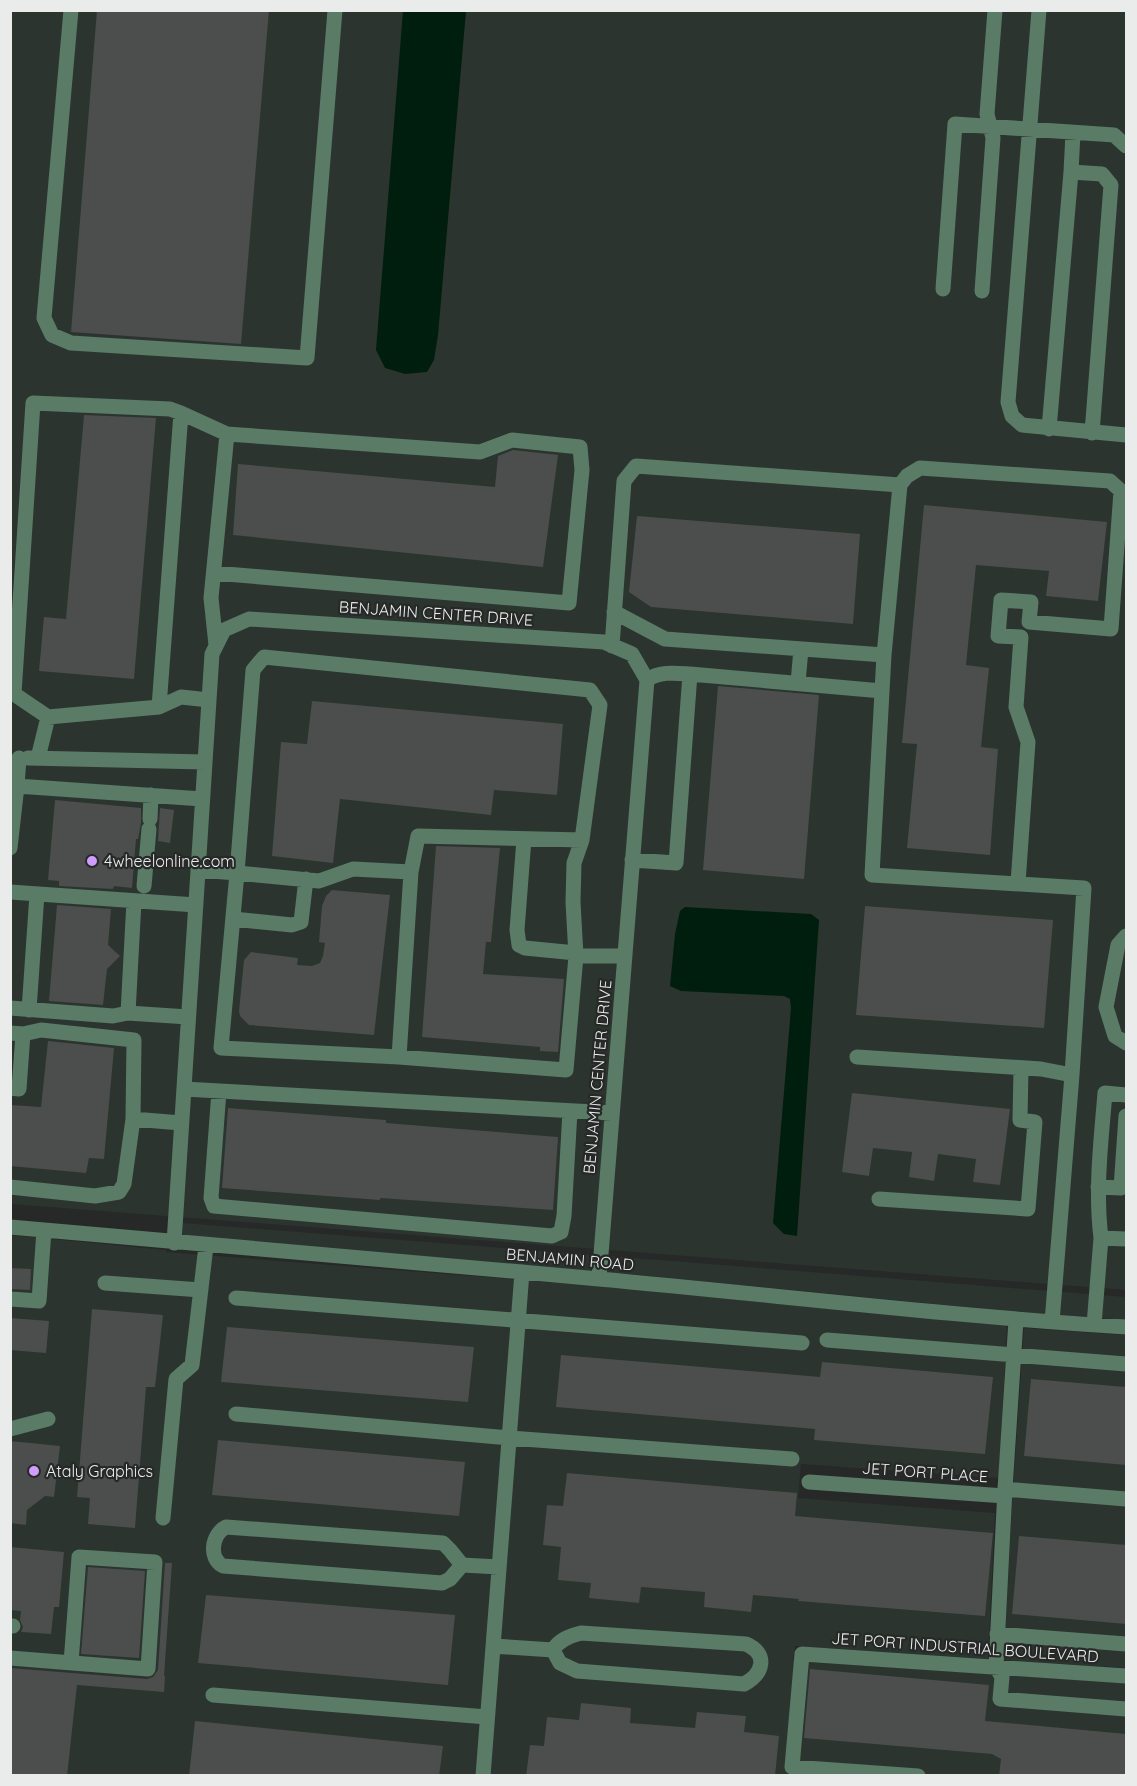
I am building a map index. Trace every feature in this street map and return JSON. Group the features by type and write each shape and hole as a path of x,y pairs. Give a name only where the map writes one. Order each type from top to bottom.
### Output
{"street":[{"path":"71,10 44,318 52,335 71,343 307,358 335,10"},
{"path":"982,291 993,138 987,114 995,10"},
{"path":"1039,10 1008,402 1012,416 1022,425 1126,435"},
{"path":"943,290 955,124 1114,135 1126,146"},
{"path":"1050,429 1073,133"},
{"path":"1071,172 1102,174 1111,185 1092,433"},
{"path":"209,700 181,697 159,707 48,717 14,694 33,403 170,409 227,434 480,452 512,440 580,447 582,470 568,603 214,573"},
{"path":"159,707 181,413"},
{"path":"174,1243 212,654 216,645 211,598 227,434"},
{"path":"612,646 624,481 636,466 900,484"},
{"path":"1029,622 1111,629 1121,491 1110,481 920,468 907,476 900,484 884,655 872,875 1084,888 1052,1322"},
{"path":"1001,600 1031,602 1027,638 1022,638 998,636 1001,600"},
{"path":"614,612 665,639 884,655"},
{"name":"BENJAMIN CENTER DRIVE","path":"216,645 224,630 249,619 604,642 632,654 647,680 599,1279"},
{"path":"1018,883 1028,742 1016,707 1022,638"},
{"path":"798,683 801,649"},
{"path":"264,657 590,690 600,705 582,840 574,863 573,902 576,954 566,1070 399,1057 221,1048 237,873 253,670 264,657"},
{"path":"647,680 664,673 690,674 882,691"},
{"path":"632,860 676,863 690,674"},
{"path":"38,758 48,717"},
{"path":"10,848 17,786 15,758 205,762"},
{"path":"17,786 202,799"},
{"path":"144,886 152,795"},
{"path":"399,1057 411,872 418,836 582,840"},
{"path":"524,839 517,930 519,945 525,948 576,954 624,957"},
{"path":"198,870 319,880 353,869 411,872"},
{"path":"232,919 292,925 301,922 306,879"},
{"path":"10,892 196,905"},
{"path":"29,1010 37,894"},
{"path":"128,1013 134,901"},
{"path":"1126,936 1118,945 1106,1006 1115,1035 1126,1043"},
{"path":"10,1008 113,1016 128,1013 188,1017"},
{"path":"10,1088 19,1089 17,1033 41,1030 134,1040 133,1119 124,1184 119,1192 95,1196 10,1187"},
{"path":"857,1057 1041,1069 1072,1075"},
{"path":"879,1199 1028,1209 1035,1122 1020,1120 1021,1068"},
{"path":"184,1089 612,1113"},
{"path":"219,1091 211,1198 214,1206 552,1236 561,1232 564,1216 570,1111"},
{"path":"1094,1325 1101,1238 1098,1187 1105,1093 1126,1095"},
{"path":"1098,1187 1121,1188 1126,1116"},
{"path":"133,1119 181,1123"},
{"name":"BENJAMIN ROAD","path":"10,1227 599,1279 1016,1320 1126,1327"},
{"path":"10,1299 39,1301 44,1230"},
{"path":"1101,1238 1126,1239"},
{"path":"163,1518 176,1379 192,1365 206,1246"},
{"path":"483,1776 522,1272"},
{"path":"105,1283 201,1290"},
{"path":"236,1298 519,1322 802,1342"},
{"name":"JET PORT PLACE","path":"809,1482 1005,1493 1016,1320"},
{"path":"827,1340 1126,1364"},
{"path":"236,1414 510,1438 792,1459"},
{"path":"10,1429 48,1419"},
{"path":"1126,1499 1005,1493 996,1667 1002,1677 1000,1699 1126,1709"},
{"path":"462,1565 450,1580 442,1582 223,1566 216,1561 213,1548 219,1532 223,1529 238,1528 443,1543 462,1565 499,1567"},
{"path":"10,1658 71,1663 148,1669 155,1562 79,1557 71,1663"},
{"path":"493,1646 553,1650 563,1640 580,1633 746,1644 754,1647 761,1664 754,1679 744,1684 578,1671 560,1663 553,1650"},
{"path":"997,1634 1126,1644"},
{"name":"JET PORT INDUSTRIAL BOULEVARD","path":"918,1776 792,1767 802,1654 1126,1676"},
{"path":"213,1695 487,1717"}],"shaded area":[{"path":"10,11 1126,11 1126,1290 11,1204"},
{"path":"403,11 466,11 434,360 427,372 405,374 385,368 376,350"},
{"path":"685,907 811,914 819,920 797,1236 784,1234 773,1223 790,999 784,996 681,991 670,986 675,934 680,911"},
{"path":"183,1223 592,1255 591,1271 183,1236"},
{"path":"10,1235 166,1250 166,1252 598,1286 1007,1326 999,1478 801,1464 798,1498 995,1513 988,1659 795,1646 793,1661 1126,1683 1126,1775 11,1775"},
{"path":"609,1256 1126,1297 1126,1320 1017,1312 608,1272"},
{"path":"1024,1328 1126,1335 1126,1668 1004,1660"}],"building":[{"path":"97,10 269,10 241,344 71,332"},
{"path":"84,415 156,418 134,679 39,671 44,617 66,619"},
{"path":"513,450 558,455 543,567 233,535 238,464 495,487 498,456"},
{"path":"924,505 1107,522 1098,601 1046,596 1049,571 976,565 966,665 989,668 981,747 998,749 990,855 907,848 917,744 902,743"},
{"path":"637,516 860,534 853,624 651,607 629,592"},
{"path":"718,686 819,695 804,879 703,870"},
{"path":"312,701 563,724 557,795 494,790 491,815 340,799 333,863 272,856 281,742 307,744"},
{"name":"4wheelonline.com","path":"55,800 141,808 132,888 59,886 59,881 48,880"},
{"path":"160,808 174,810 170,843 158,841"},
{"path":"436,846 500,848 491,942 486,942 483,974 564,979 558,1052 540,1051 540,1047 422,1037"},
{"path":"332,890 390,895 374,1035 249,1025 240,1016 239,1011 244,960 251,952 298,958 297,965 312,966 320,963 325,943 319,942 322,906 326,896"},
{"path":"57,905 111,909 108,945 120,956 107,969 103,1005 49,1001"},
{"path":"865,906 1053,920 1044,1028 856,1015"},
{"path":"48,1041 114,1048 104,1159 89,1158 86,1173 10,1166 10,1105 41,1107"},
{"path":"852,1093 1010,1109 1000,1185 973,1182 976,1159 938,1154 934,1181 909,1177 912,1152 873,1148 869,1176 842,1172"},
{"path":"228,1108 386,1120 386,1123 558,1137 553,1210 222,1188"},
{"path":"10,1268 31,1269 30,1290 10,1289"},
{"path":"92,1309 163,1315 155,1387 146,1387 135,1528 88,1524 90,1498 77,1497"},
{"path":"10,1318 49,1321 46,1353 10,1350"},
{"path":"227,1327 474,1347 468,1402 221,1382"},
{"path":"561,1355 820,1377 822,1362 993,1377 985,1454 814,1440 815,1429 556,1407"},
{"path":"1031,1379 1126,1387 1126,1465 1024,1456"},
{"path":"218,1440 465,1462 459,1516 212,1495"},
{"name":"Ataly Graphics","path":"10,1441 60,1446 54,1497 45,1496 27,1510 26,1525 10,1523"},
{"path":"567,1473 797,1493 795,1516 993,1533 985,1616 798,1601 799,1599 753,1595 751,1612 704,1607 705,1592 641,1587 639,1603 589,1598 591,1583 558,1580 561,1547 543,1545 547,1505 563,1506"},
{"path":"1019,1536 1126,1545 1126,1624 1012,1614"},
{"path":"10,1547 64,1552 59,1607 54,1607 51,1634 21,1632 23,1627 20,1620 21,1611 10,1610"},
{"path":"165,1563 172,1563 164,1692 77,1685 67,1776 10,1776 10,1668 147,1679 153,1677 158,1670"},
{"path":"88,1567 145,1571 139,1658 81,1654"},
{"path":"206,1595 455,1615 448,1685 198,1663"},
{"path":"810,1669 989,1685 985,1721 1126,1734 1126,1776 999,1776 1001,1759 992,1754 804,1738"},
{"path":"581,1703 631,1708 630,1723 695,1728 697,1712 746,1716 744,1732 779,1736 775,1776 526,1776 530,1745 544,1746 547,1717 579,1720"},
{"path":"195,1721 443,1746 439,1776 189,1776"}],"place":[{"name":"4wheelonline.com","path":"92,861"},
{"name":"Ataly Graphics","path":"34,1471"}]}
